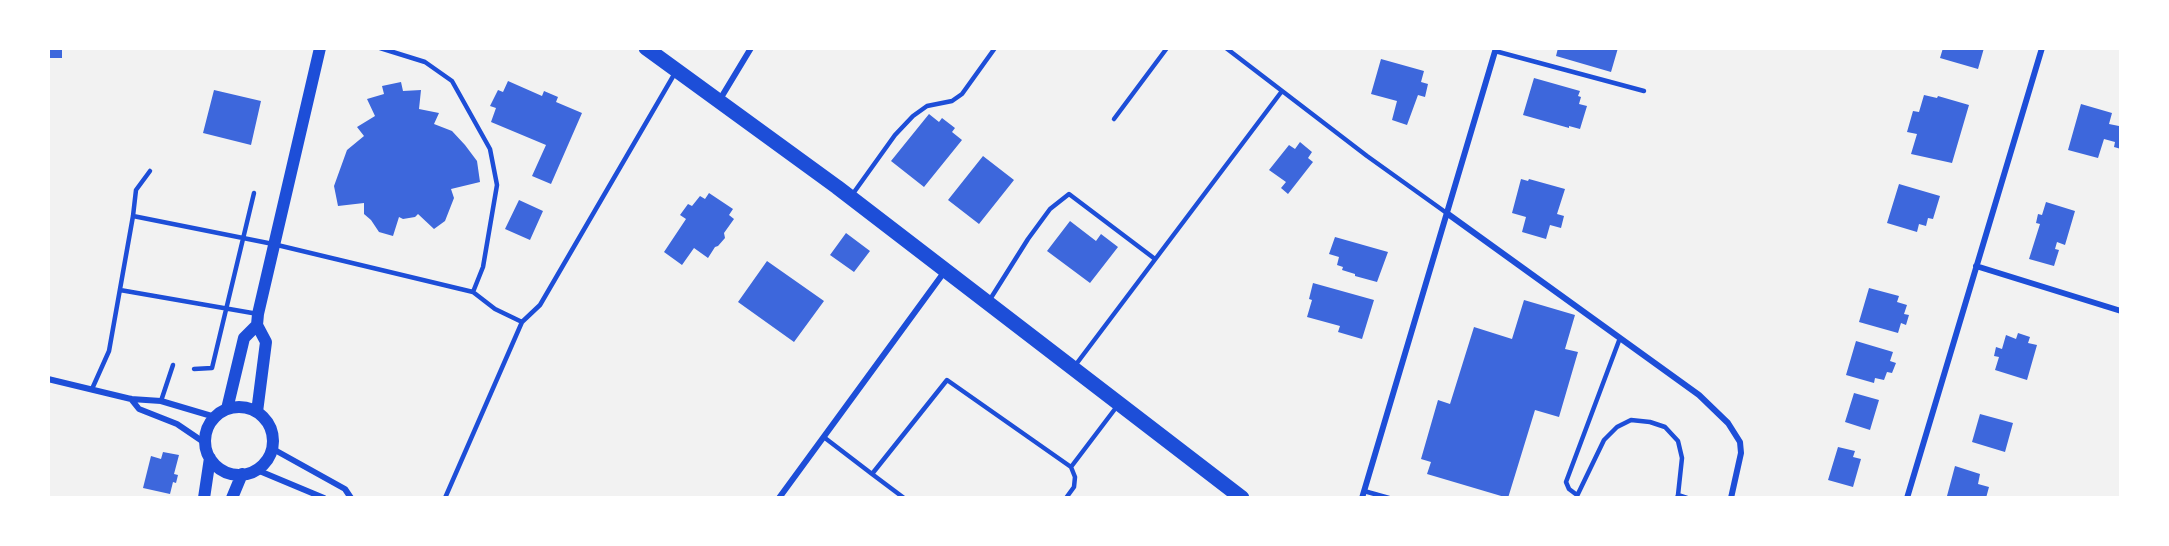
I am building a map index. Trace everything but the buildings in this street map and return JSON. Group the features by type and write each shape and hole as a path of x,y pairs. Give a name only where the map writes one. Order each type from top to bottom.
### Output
{"main road":[{"path":"227,409 244,338 257,320 320,48"},
{"path":"646,48 850,197 1242,498"},
{"path":"257,320 266,342 257,412"},
{"path":"237,407 257,412 266,419 274,438 273,449 268,459 257,470 242,474 231,474 221,470 210,458 205,443 206,432 215,417 227,409 237,407"},
{"path":"204,498 210,458"},
{"path":"232,498 242,474"}],"street":[{"path":"719,101 751,48"},
{"path":"1907,498 2042,48"},
{"path":"1363,495 1495,50"},
{"path":"1448,214 1699,395 1735,432 1740,442 1741,453 1731,498"},
{"path":"1976,266 2121,311"},
{"path":"780,498 946,270"},
{"path":"48,379 131,399 161,400 215,417"},
{"path":"131,399 139,409 177,424 205,443"},
{"path":"273,449 345,489 351,498"},
{"path":"257,470 324,498"}],"lane":[{"path":"380,48 425,62 452,81 490,149 497,184 483,267 473,292"},
{"path":"850,197 895,135 913,116 927,106 952,101 962,94 995,48"},
{"path":"1114,119 1167,48"},
{"path":"1226,48 1367,156 1448,214"},
{"path":"1495,50 1644,91"},
{"path":"445,498 522,322 540,306 676,70"},
{"path":"1073,368 1282,91"},
{"path":"92,389 110,351 136,190 150,171"},
{"path":"194,369 212,368 254,193"},
{"path":"988,303 1050,208 1069,194 1155,259"},
{"path":"133,216 273,244 473,292 495,309 522,322"},
{"path":"120,290 226,310 257,320"},
{"path":"1620,338 1566,482 1576,496 1604,440 1617,427 1631,420 1650,422 1665,427 1678,441 1682,458 1678,497 1687,498"},
{"path":"161,400 173,365"},
{"path":"872,474 947,380 1071,467 1075,477 1074,487 1066,498"},
{"path":"1071,467 1119,403"},
{"path":"825,438 904,498"},
{"path":"1363,495 1389,498"}]}
